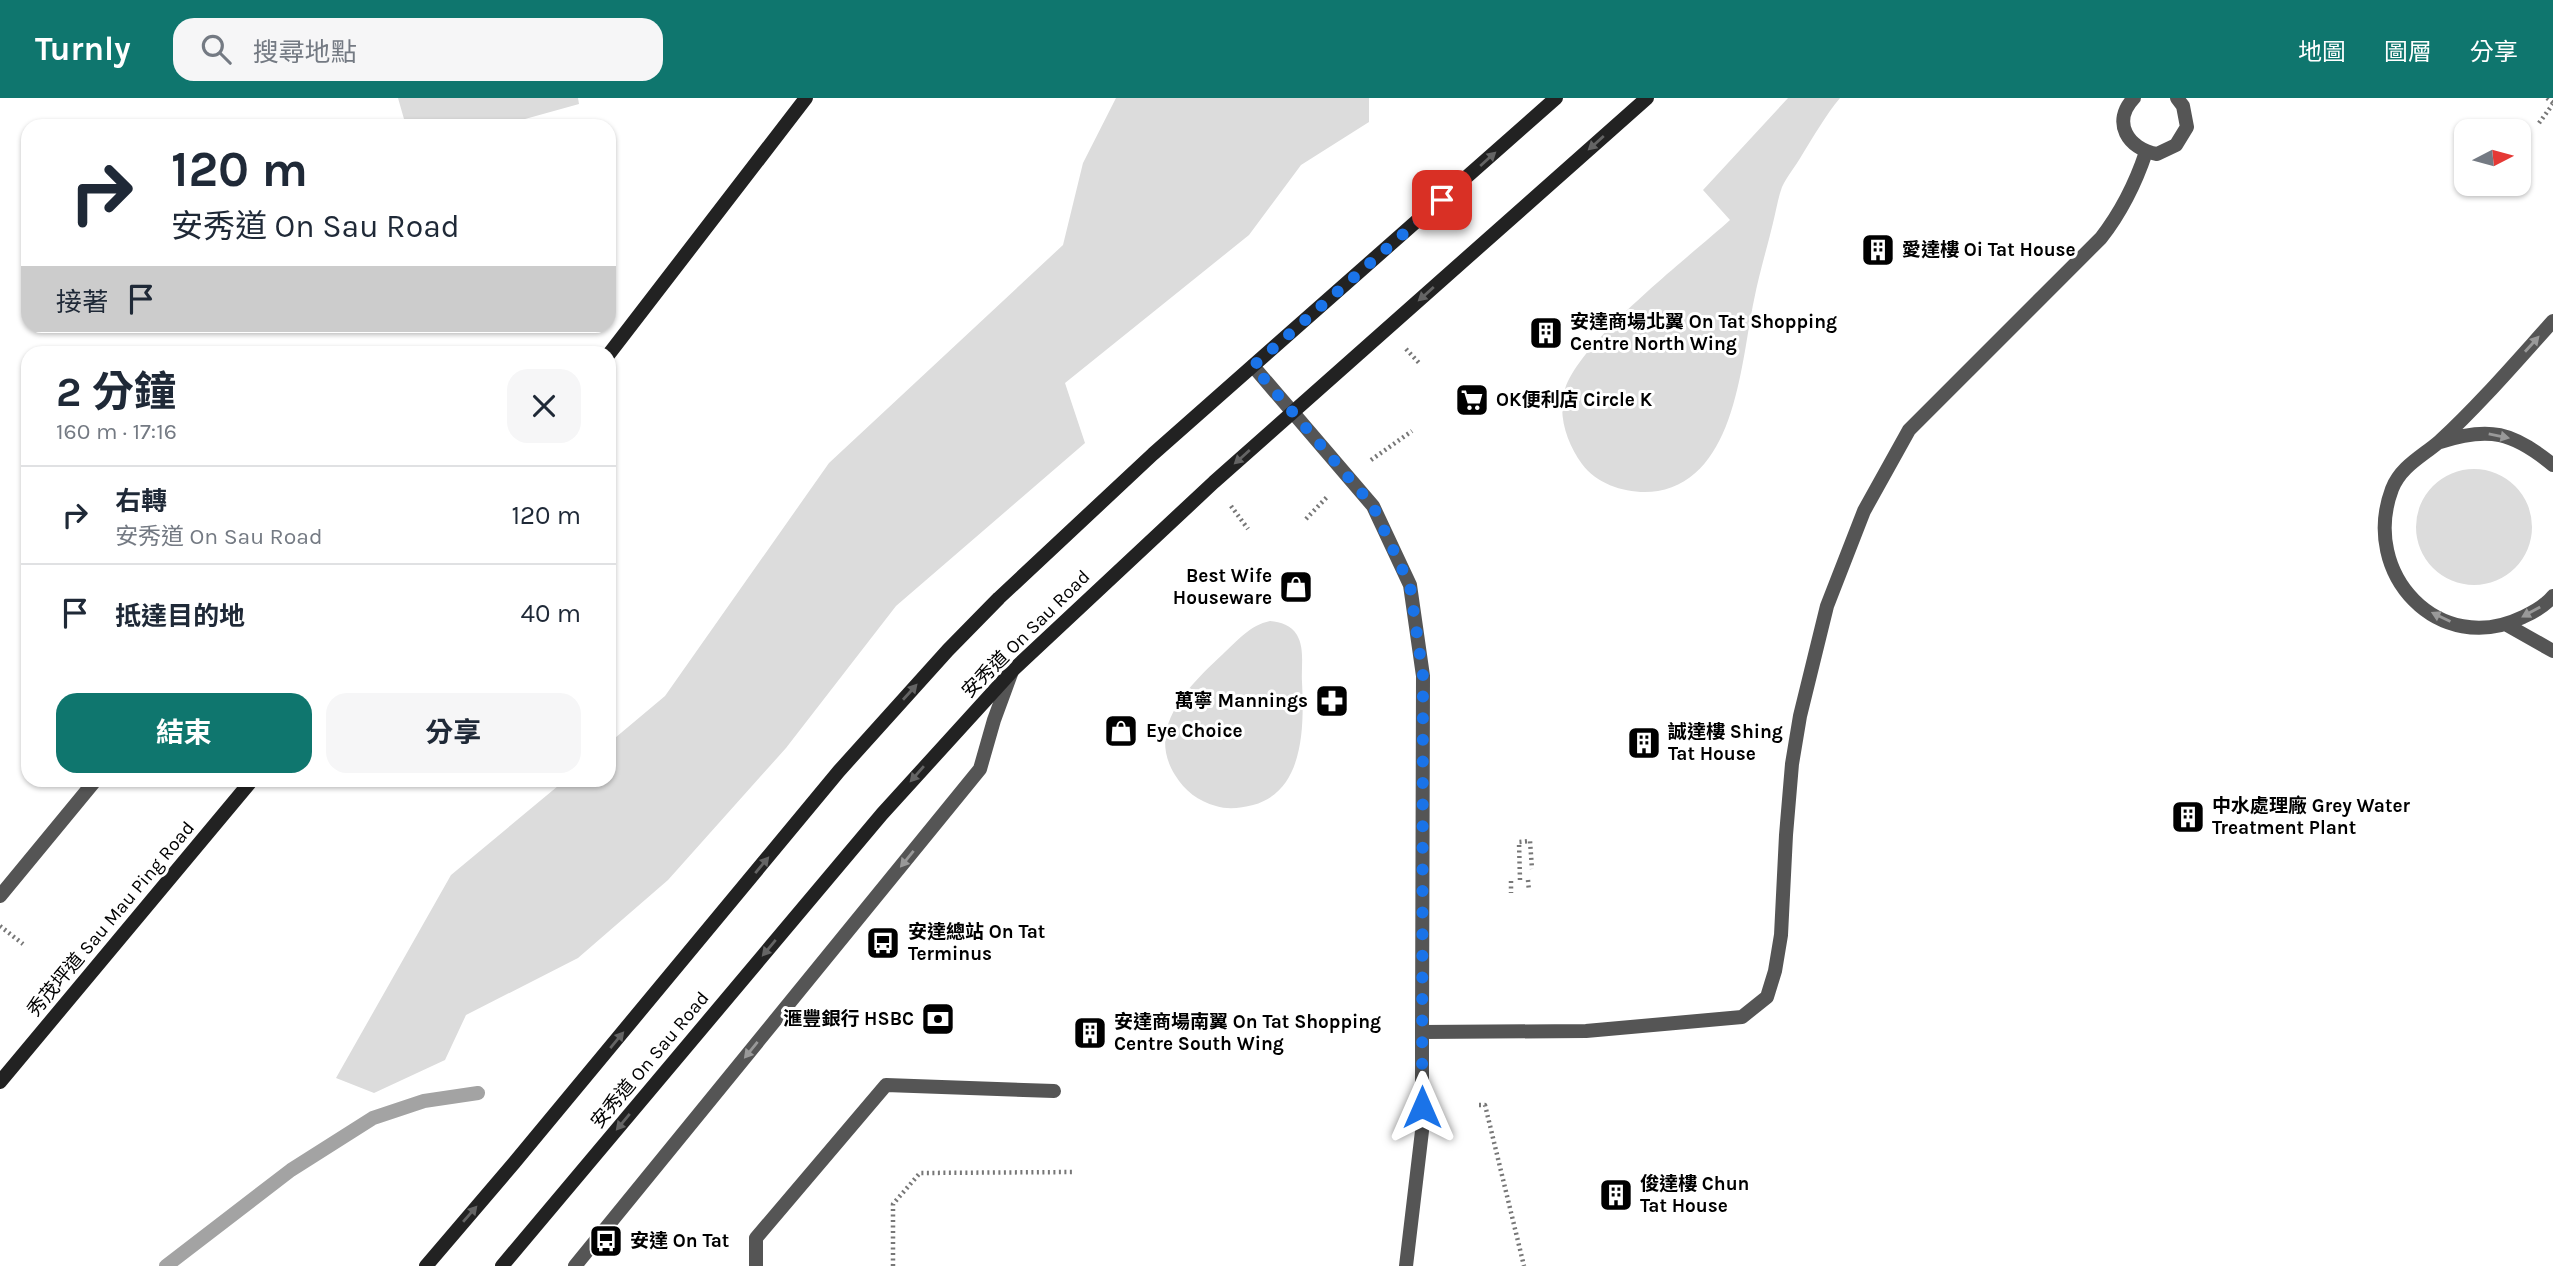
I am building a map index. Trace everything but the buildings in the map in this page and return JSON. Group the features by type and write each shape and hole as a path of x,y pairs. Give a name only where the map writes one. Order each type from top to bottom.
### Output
{"main road":[{"path":"615,346 806,98"},
{"name":"安秀道 On Sau Road","path":"426,1266 839,771 948,650 999,598 1153,454 1556,98"},
{"name":"安秀道 On Sau Road","path":"502,1266 882,814 1013,670 1173,519 1647,98"},
{"name":"秀茂坪道 Sau Mau Ping Road","path":"0,1083 246,787"}],"street":[{"path":"2134,98 2125,111 2125,132 2130,141 2147,152 2157,153 2167,151 2183,137 2187,127 2187,116 2177,98"},
{"path":"1422,1032 1586,1031 1742,1017 1767,997 1782,935 1786,835 1800,716 1827,606 1864,510 1909,430 2101,239 2121,213 2147,152"},
{"path":"2553,321 2438,442 2412,460 2393,486 2384,517 2385,549 2396,579 2416,604 2444,621 2475,628 2507,625 2536,611 2553,596"},
{"path":"1253,366 1373,506 1410,586 1423,676 1422,1131 1406,1266"},
{"path":"2438,442 2469,433 2500,434 2530,446 2553,465"},
{"path":"2507,625 2553,651"},
{"path":"575,1266 980,769 994,720 1013,670"},
{"path":"0,896 90,787"},
{"path":"756,1266 756,1238 886,1085 1054,1091"}],"path":[{"path":"2539,123 2553,103 2547,98"},
{"path":"1520,880 1518,842 1530,841 1532,869"},
{"path":"1528,880 1529,891"},
{"path":"1511,881 1511,893"},
{"path":"0,926 23,944"},
{"path":"1479,1105 1485,1105 1524,1266"},
{"path":"893,1266 893,1204 920,1173 1075,1172"}],"shaded area":[{"path":"398,98 578,98 579,104 525,119 404,119"},
{"path":"1116,98 1369,98 1369,122 1301,165 1249,235 1065,383 1085,443 896,606 786,748 668,880 578,958 466,1015 445,1060 374,1093 336,1078 451,875 557,787 616,787 616,737 665,696 829,463 1063,245 1083,163"},
{"path":"1788,98 1840,98 1782,187 1756,290 1739,383 1720,440 1704,464 1684,481 1648,492 1607,484 1589,472 1572,447 1563,419 1565,389 1575,369 1613,324 1730,220 1703,190"},
{"path":"2474,469 2496,473 2515,486 2528,505 2532,527 2528,549 2515,568 2496,581 2474,585 2452,581 2433,568 2420,549 2416,527 2420,505 2433,486 2452,473"},
{"path":"1270,621 1289,626 1297,635 1301,646 1302,717 1298,754 1283,786 1270,797 1244,807 1216,806 1192,795 1175,775 1167,757 1165,740 1168,724 1175,708 1197,679 1244,634"}],"waterway":[{"path":"166,1266 291,1170 373,1118 424,1101 478,1093"}],"place":[{"name":"愛達樓 Oi Tat House","path":"1878,250"},
{"name":"安達商場北翼 On Tat Shopping Centre North Wing","path":"1546,333"},
{"name":"OK便利店 Circle K","path":"1472,400"},
{"name":"Best Wife Houseware","path":"1296,587"},
{"name":"萬寧 Mannings","path":"1332,701"},
{"name":"Eye Choice","path":"1121,731"},
{"name":"誠達樓 Shing Tat House","path":"1644,743"},
{"name":"中水處理廠 Grey Water Treatment Plant","path":"2188,817"},
{"name":"安達總站 On Tat Terminus","path":"883,943"},
{"name":"滙豐銀行 HSBC","path":"938,1019"},
{"name":"安達商場南翼 On Tat Shopping Centre South Wing","path":"1090,1033"},
{"name":"俊達樓 Chun Tat House","path":"1616,1195"},
{"name":"安達 On Tat","path":"606,1241"}],"route":[{"path":"1422,1107 1423,676 1410,586 1373,506 1253,366 1442,200"}]}
